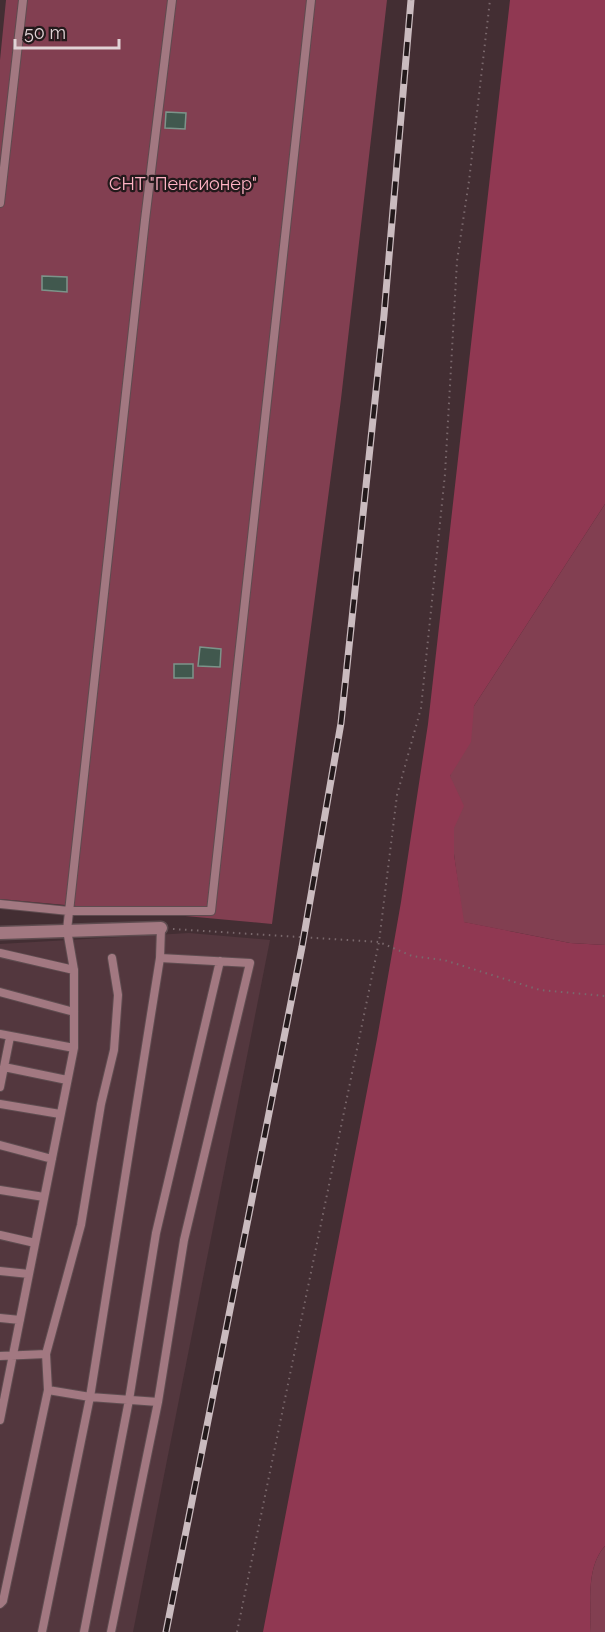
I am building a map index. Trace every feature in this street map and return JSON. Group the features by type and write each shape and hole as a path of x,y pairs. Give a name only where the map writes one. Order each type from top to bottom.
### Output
{"street":[{"path":"0,933 161,928"}],"lane":[{"path":"0,202 23,0"},
{"path":"0,1420 74,1048 74,970 67,930 172,0"},
{"path":"0,904 69,910 211,911 311,0"},
{"path":"42,1632 90,1397 160,958 161,928"},
{"path":"0,952 74,970"},
{"path":"0,1604 3,1601 48,1390 46,1354 81,1225 101,1104 114,1050 118,995 112,958"},
{"path":"111,1632 158,1402 184,1240 250,963 160,958"},
{"path":"84,1632 129,1400 156,1233 220,961"},
{"path":"0,992 74,1011"},
{"path":"0,1034 74,1048"},
{"path":"0,1087 10,1036"},
{"path":"4,1067 68,1080"},
{"path":"0,1104 60,1114"},
{"path":"0,1145 52,1159"},
{"path":"0,1190 44,1197"},
{"path":"0,1235 35,1243"},
{"path":"0,1271 29,1274"},
{"path":"0,1318 20,1320"},
{"path":"0,1356 46,1354"},
{"path":"48,1390 90,1397 158,1402"}],"path":[{"path":"237,1632 379,942 398,795 421,708 445,474 457,261 469,181 490,0"},
{"path":"161,928 379,942 412,956 444,960 540,990 605,996"}],"shaded area":[{"path":"510,0 605,0 605,504 474,706 471,742 450,776 464,806 454,828 454,854 464,922 570,943 605,945 605,1546 594,1565 592,1576 590,1632 263,1632 377,1039 428,724"},
{"path":"189,933 270,940 133,1632 0,1632 0,944"}],"green space":[{"name":"СНТ \"Пенсионер\"","path":"6,0 387,0 341,399 272,924 0,899 0,60"},
{"path":"605,504 605,945 570,943 463,922 454,854 450,776 474,706"},
{"path":"605,1546 605,1632 590,1632 592,1576 594,1565"}],"building":[{"path":"166,112 186,113 185,129 165,128"},
{"path":"42,276 67,277 67,292 42,290"},
{"path":"200,647 221,649 220,667 198,666"},
{"path":"174,664 193,664 193,678 174,678"}],"railway":[{"path":"166,1632 302,947 341,723 384,315 411,0"}]}
